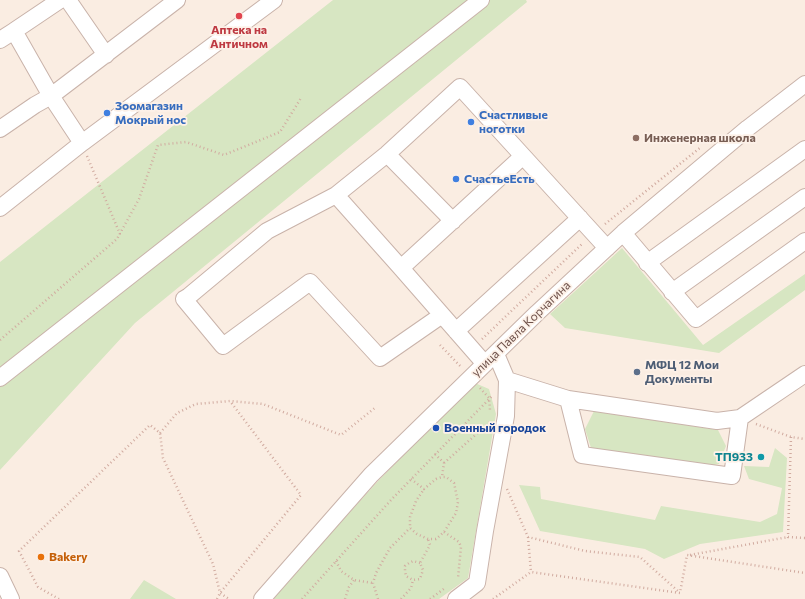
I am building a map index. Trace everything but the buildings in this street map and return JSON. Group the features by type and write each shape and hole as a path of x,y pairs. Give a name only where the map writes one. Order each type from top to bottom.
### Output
{"street":[{"path":"60,0 6,33 51,96 82,143"},
{"path":"68,0 106,55"},
{"path":"0,129 51,96 177,0"},
{"path":"0,208 82,143 274,0"},
{"path":"0,378 481,0"},
{"name":"улица Павла Корчагина","path":"262,599 371,475 537,313 623,233 748,128 805,84"},
{"path":"442,314 380,358 310,282 223,346 184,299 267,231 336,195 387,154 460,87 607,248"},
{"path":"647,262 805,149"},
{"path":"387,154 453,221"},
{"path":"401,268 523,156"},
{"path":"336,195 456,331 472,348 490,359 507,380 568,399 717,421 740,418 805,374"},
{"path":"672,292 805,197"},
{"path":"456,331 580,218"},
{"path":"623,233 696,319 805,241"},
{"path":"456,599 477,584 506,416 507,380"},
{"path":"568,399 582,455 732,476 740,418"},
{"path":"0,576 12,599"}],"path":[{"path":"0,340 117,239 139,198 158,145 186,142 224,155 280,132 302,98"},
{"path":"82,143 120,234"},
{"path":"472,348 594,233"},
{"path":"440,345 471,378"},
{"path":"302,599 411,479 507,380"},
{"path":"489,398 490,413"},
{"path":"160,433 177,414 196,404 230,401 263,404 341,436 376,407"},
{"path":"217,599 220,593 302,495 230,401"},
{"path":"740,418 791,437 805,440"},
{"path":"442,478 444,463 491,420"},
{"path":"59,599 38,587 19,551 150,425 160,433 163,458 213,564 220,593 228,599"},
{"path":"788,537 791,437"},
{"path":"435,454 444,463"},
{"path":"378,599 374,583 376,573 390,548 410,528 410,517 416,501 424,490 436,479 446,477 454,483 458,502 456,513 444,532 436,539 428,539 417,534 410,528"},
{"path":"411,479 424,490"},
{"path":"506,488 528,537 532,572"},
{"path":"444,532 459,542 461,547 460,578"},
{"path":"528,537 585,551 640,557 680,593"},
{"path":"687,555 788,537 805,538"},
{"path":"420,564 430,545 428,539"},
{"path":"687,555 805,572"},
{"path":"680,593 687,555"},
{"path":"413,560 420,564 423,570 423,574 420,579 413,580 406,576 405,566 413,560"},
{"path":"336,561 341,571 354,580 374,583"},
{"path":"494,599 532,572 680,593"},
{"path":"345,599 348,587 354,580"},
{"path":"401,599 408,591 413,580"}],"green space":[{"path":"333,0 526,0 527,2 135,323 0,470 0,262"},
{"path":"622,248 703,345 805,274 805,290 719,353 565,328 550,314"},
{"path":"475,383 489,389 496,414 468,578 439,599 271,599 379,480"},
{"path":"594,411 718,430 726,446 719,464 700,468 592,451 585,429"},
{"path":"775,448 787,458 783,532 700,544 664,559 645,549 540,531 519,485 540,487 541,499 655,520 661,506 760,522 777,514 782,488 749,479 744,466 769,467"},
{"path":"144,580 176,599 130,599"}],"place":[{"name":"Аптека на Античном","path":"239,16"},
{"name":"Зоомагазин Мокрый нос","path":"107,113"},
{"name":"Счастливые ноготки","path":"471,122"},
{"name":"Инженерная школа","path":"636,138"},
{"name":"СчастьеЕсть","path":"456,179"},
{"name":"МФЦ 12 Мои Документы","path":"637,372"},
{"name":"Военный городок","path":"436,428"},
{"name":"ТП933","path":"761,457"},
{"name":"Bakery","path":"41,557"}]}
